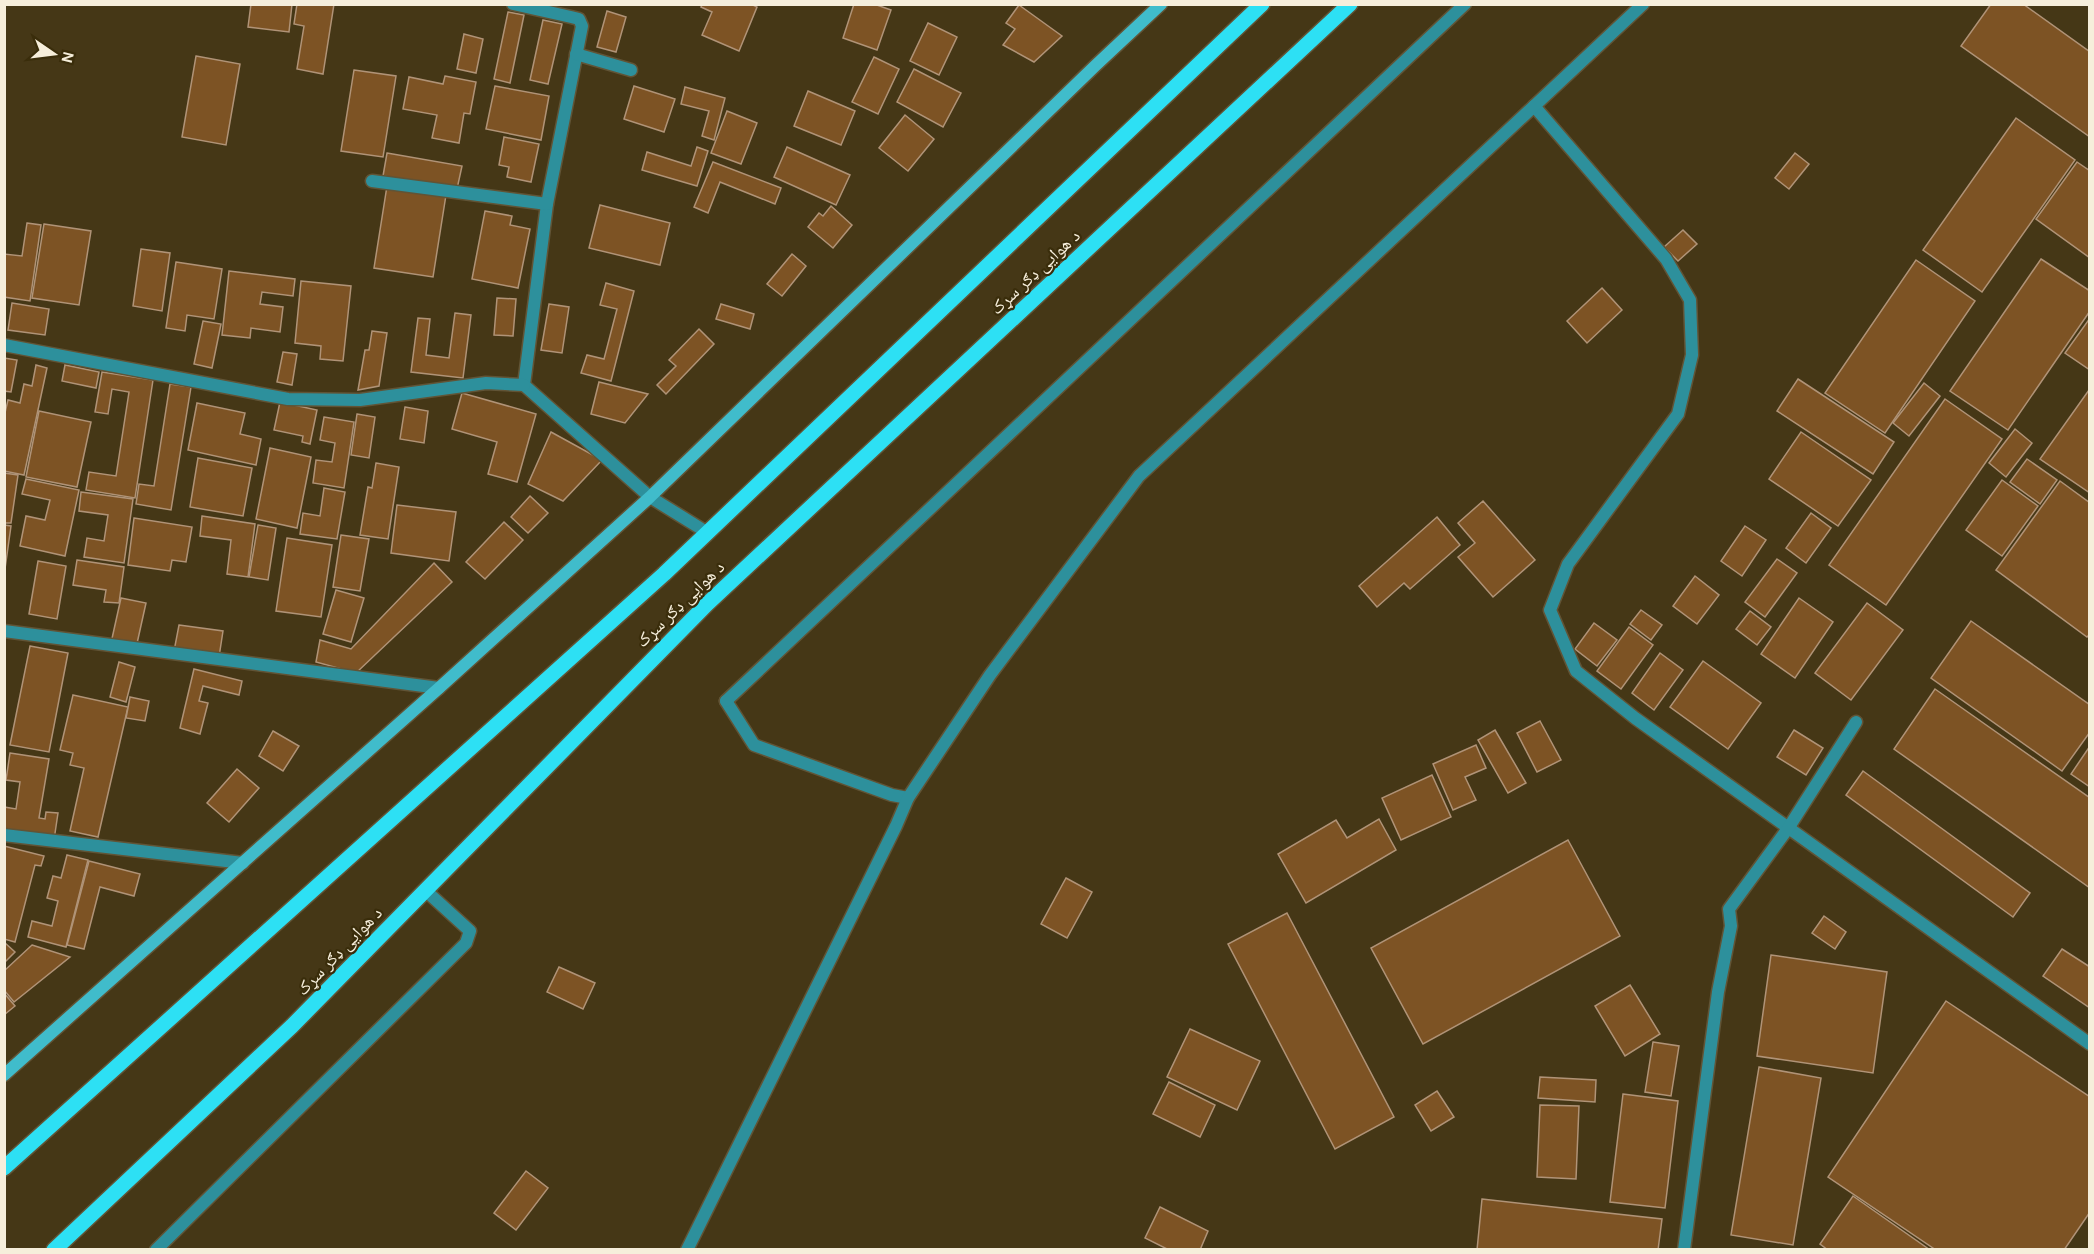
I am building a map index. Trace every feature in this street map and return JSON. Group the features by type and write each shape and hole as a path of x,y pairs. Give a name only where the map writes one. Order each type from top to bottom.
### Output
{"main road":[{"name":"د هوایی ډګر سړک","path":"4,1168 708,533 1262,4"},
{"name":"د هوایی ډګر سړک","path":"54,1250 292,1026 707,604 1350,4"}],"street":[{"path":"513,4 579,19 582,26 548,204 525,385"},
{"path":"4,1075 650,497 1095,65 1161,4"},
{"path":"908,798 892,795 754,745 726,700 1465,4"},
{"path":"687,1250 908,798 990,675 1139,477 1642,4"},
{"path":"576,54 631,70"},
{"path":"1534,106 1666,259 1690,300 1692,355 1678,414 1568,564 1550,610 1576,671 1635,718 2090,1044"},
{"path":"372,181 548,204"},
{"path":"4,345 288,399 360,400 486,383 525,385 650,497 708,533"},
{"path":"4,631 439,688"},
{"path":"1684,1250 1718,992 1731,926 1729,909 1789,827 1856,722"},
{"path":"4,835 243,863"},
{"path":"156,1250 466,943 470,931 425,890"}],"building":[{"path":"251,4 292,4 289,32 248,27"},
{"path":"297,4 334,4 323,74 297,69 304,26 294,24"},
{"path":"702,4 751,4 757,7 739,51 702,35 712,12 701,7"},
{"path":"854,4 874,4 891,10 877,50 843,38"},
{"path":"1991,4 2023,4 2090,52 2090,137 1961,46"},
{"path":"1019,5 1062,36 1034,62 1003,45 1015,29 1006,23"},
{"path":"607,11 626,17 616,52 597,47"},
{"path":"508,12 524,15 510,83 494,79"},
{"path":"543,20 562,24 548,84 530,80"},
{"path":"928,23 957,37 939,75 910,61"},
{"path":"464,34 483,39 476,73 457,69"},
{"path":"196,56 240,64 226,145 182,137"},
{"path":"874,57 899,69 878,114 852,102"},
{"path":"914,69 961,93 943,127 897,102"},
{"path":"354,70 396,76 383,157 341,151"},
{"path":"445,76 476,82 470,114 464,113 459,143 432,138 437,115 403,109 409,77 443,84"},
{"path":"495,86 549,96 541,140 486,129"},
{"path":"634,86 675,99 664,132 624,119"},
{"path":"685,87 725,98 714,140 702,136 709,111 681,104"},
{"path":"808,91 855,111 841,145 794,126"},
{"path":"727,111 757,123 741,164 711,153"},
{"path":"905,115 934,139 908,171 879,148"},
{"path":"2016,118 2075,160 1982,292 1923,250"},
{"path":"504,137 539,144 531,182 507,177 509,167 499,165"},
{"path":"697,147 708,151 697,186 642,170 647,152 691,166"},
{"path":"787,147 850,175 836,205 774,177"},
{"path":"387,153 462,166 457,189 383,176"},
{"path":"1795,153 1809,164 1789,189 1775,178"},
{"path":"713,162 781,188 775,204 720,182 708,213 694,207"},
{"path":"2077,162 2090,171 2090,258 2036,219"},
{"path":"387,186 446,195 433,277 374,268"},
{"path":"600,205 670,223 660,265 589,248"},
{"path":"831,206 852,225 833,248 808,227 819,213 823,216"},
{"path":"485,211 512,216 510,225 530,229 518,288 472,279"},
{"path":"27,223 41,225 30,301 4,297 4,254 22,256"},
{"path":"44,224 91,231 79,305 32,298"},
{"path":"1683,230 1697,244 1678,261 1664,247"},
{"path":"141,249 170,253 162,311 133,306"},
{"path":"792,254 806,266 782,296 767,284"},
{"path":"2041,259 2090,291 2090,311 2008,430 1950,391"},
{"path":"1916,260 1975,301 1885,433 1825,393"},
{"path":"176,262 222,269 214,319 187,315 185,331 166,328"},
{"path":"229,271 295,279 293,296 262,292 260,304 283,307 280,332 251,328 250,338 222,335"},
{"path":"301,281 351,286 343,361 320,359 321,346 295,343"},
{"path":"606,283 634,291 611,381 581,373 587,355 604,359 617,309 600,305"},
{"path":"1602,288 1622,310 1587,343 1567,321"},
{"path":"497,298 516,299 513,336 494,335"},
{"path":"12,303 49,309 45,335 8,330"},
{"path":"549,304 569,307 562,353 541,350"},
{"path":"721,304 754,314 750,329 716,319"},
{"path":"455,313 471,315 463,378 411,372 418,318 430,319 426,355 449,358"},
{"path":"2090,318 2090,370 2065,353"},
{"path":"203,321 221,324 212,368 194,364"},
{"path":"699,329 714,344 666,394 657,385 676,366 669,360"},
{"path":"372,331 387,333 379,386 358,390 365,350 369,350"},
{"path":"283,352 297,354 292,385 277,382"},
{"path":"4,358 17,360 11,392 4,391"},
{"path":"36,365 47,368 24,475 4,471 4,417 8,400 20,403 24,384 32,386"},
{"path":"65,365 99,372 96,388 62,381"},
{"path":"102,372 153,380 135,498 86,490 89,472 116,476 129,392 112,389 108,414 95,412"},
{"path":"1798,379 1894,442 1873,474 1777,411"},
{"path":"599,382 648,394 625,423 591,414"},
{"path":"1924,383 1940,396 1909,436 1893,423"},
{"path":"170,384 191,387 171,510 136,504 139,484 154,486"},
{"path":"2090,390 2090,493 2040,459"},
{"path":"462,393 536,414 517,482 488,474 497,442 452,429"},
{"path":"1945,399 2002,439 1886,605 1829,565"},
{"path":"280,402 317,410 310,444 302,442 303,436 274,430"},
{"path":"197,403 245,413 240,434 261,439 256,465 188,450"},
{"path":"405,407 428,411 424,443 400,439"},
{"path":"39,411 91,422 77,487 26,477"},
{"path":"357,414 375,417 369,458 351,455"},
{"path":"324,417 354,422 344,488 313,483 316,460 332,462 335,443 320,440"},
{"path":"2015,429 2032,443 2006,477 1989,463"},
{"path":"551,432 602,460 563,501 528,484"},
{"path":"1801,432 1871,480 1838,526 1769,479"},
{"path":"270,448 311,457 297,528 256,519"},
{"path":"198,458 252,468 243,516 190,507"},
{"path":"2027,459 2057,480 2040,504 2010,482"},
{"path":"376,463 399,467 388,539 360,535 368,487 372,488"},
{"path":"4,473 18,475 11,523 4,523"},
{"path":"26,479 79,490 65,556 20,546 26,516 45,520 50,500 22,494"},
{"path":"2002,480 2038,506 2002,556 1966,530"},
{"path":"2060,481 2090,503 2090,634 2087,637 1996,570"},
{"path":"324,488 345,492 337,539 300,534 303,513 320,516"},
{"path":"81,492 133,499 124,563 84,557 87,538 104,541 108,515 79,511"},
{"path":"530,496 548,513 528,533 511,517"},
{"path":"1483,501 1535,560 1493,597 1458,557 1475,543 1458,523"},
{"path":"397,505 456,512 449,561 391,553"},
{"path":"1811,513 1831,528 1806,563 1786,548"},
{"path":"202,516 255,524 248,577 227,574 231,540 200,536"},
{"path":"1437,517 1460,545 1410,589 1404,583 1377,607 1359,586"},
{"path":"134,518 192,527 186,562 172,560 170,571 128,565"},
{"path":"504,522 523,540 485,579 466,562"},
{"path":"4,525 11,526 4,576"},
{"path":"258,525 276,528 268,580 249,577"},
{"path":"1745,526 1766,540 1742,576 1721,561"},
{"path":"341,535 369,539 360,591 333,587"},
{"path":"287,538 332,545 321,617 276,611"},
{"path":"1777,559 1797,573 1765,617 1745,602"},
{"path":"77,560 124,567 119,603 104,602 106,590 73,585"},
{"path":"38,561 66,566 57,619 29,614"},
{"path":"434,563 452,582 356,673 316,662 320,640 351,649"},
{"path":"1695,576 1719,595 1697,624 1673,606"},
{"path":"336,590 364,598 351,642 323,634"},
{"path":"121,598 146,603 136,648 111,643"},
{"path":"1799,598 1833,622 1795,678 1761,654"},
{"path":"1867,603 1903,630 1851,700 1815,673"},
{"path":"1641,610 1662,625 1651,640 1630,624"},
{"path":"1750,611 1771,627 1757,645 1736,629"},
{"path":"1971,621 2090,705 2090,732 2062,771 1931,678"},
{"path":"1594,623 1617,640 1597,666 1575,649"},
{"path":"179,625 223,631 219,657 174,651"},
{"path":"1629,627 1653,645 1621,689 1597,671"},
{"path":"30,646 68,653 49,752 10,745"},
{"path":"1660,653 1683,670 1654,710 1632,693"},
{"path":"1703,661 1761,703 1728,749 1670,707"},
{"path":"119,662 135,667 126,702 110,697"},
{"path":"194,669 242,681 239,695 203,686 199,701 208,703 200,734 180,728"},
{"path":"1935,689 2090,798 2090,888 1894,749"},
{"path":"73,695 128,707 98,837 70,831 84,768 70,765 73,753 60,750"},
{"path":"130,697 149,701 145,721 126,718"},
{"path":"1540,721 1561,760 1537,772 1517,733"},
{"path":"1495,730 1526,783 1508,793 1478,740"},
{"path":"1794,730 1823,748 1806,775 1777,757"},
{"path":"273,731 299,746 283,771 259,756"},
{"path":"1476,745 1486,768 1465,777 1476,800 1453,810 1433,764"},
{"path":"2090,746 2090,787 2071,774"},
{"path":"10,753 49,759 39,818 45,819 46,812 58,813 54,840 4,832 4,807 16,809 20,782 6,780"},
{"path":"237,769 259,788 229,822 207,803"},
{"path":"1863,771 2030,893 2013,917 1846,795"},
{"path":"1432,775 1451,817 1401,840 1382,798"},
{"path":"1379,819 1396,850 1306,903 1278,854 1336,820 1347,838"},
{"path":"1568,840 1620,936 1423,1044 1371,948"},
{"path":"4,846 44,856 41,866 35,865 15,942 4,939"},
{"path":"67,855 88,860 66,947 28,937 32,921 52,926 58,901 47,898 53,876 61,878"},
{"path":"89,861 140,874 134,896 100,887 84,949 67,945"},
{"path":"1066,878 1092,892 1067,938 1041,924"},
{"path":"1287,913 1394,1117 1335,1149 1228,944"},
{"path":"1824,916 1846,932 1835,949 1812,933"},
{"path":"4,942 15,952 4,963"},
{"path":"32,945 70,957 14,1002 4,990 4,971"},
{"path":"2062,949 2090,967 2090,1008 2043,976"},
{"path":"1771,955 1887,972 1873,1073 1757,1056"},
{"path":"559,967 595,983 583,1009 547,992"},
{"path":"1630,985 1660,1034 1625,1056 1595,1006"},
{"path":"4,993 15,1006 4,1015"},
{"path":"1946,1001 2090,1097 2090,1212 2064,1250 1936,1250 1828,1177"},
{"path":"1190,1029 1260,1061 1237,1110 1167,1077"},
{"path":"1653,1042 1679,1046 1671,1096 1645,1092"},
{"path":"1759,1067 1821,1078 1793,1245 1731,1235"},
{"path":"1540,1077 1596,1080 1595,1102 1538,1098"},
{"path":"1169,1082 1215,1105 1200,1137 1153,1114"},
{"path":"1437,1091 1454,1117 1431,1131 1415,1105"},
{"path":"1623,1094 1678,1101 1665,1208 1610,1202"},
{"path":"1540,1105 1579,1106 1576,1179 1537,1177"},
{"path":"526,1171 548,1188 516,1230 494,1213"},
{"path":"1853,1196 1930,1250 1828,1250 1820,1244"},
{"path":"1482,1199 1662,1219 1658,1250 1477,1250"},
{"path":"1160,1207 1208,1231 1200,1250 1169,1250 1145,1238"}]}
